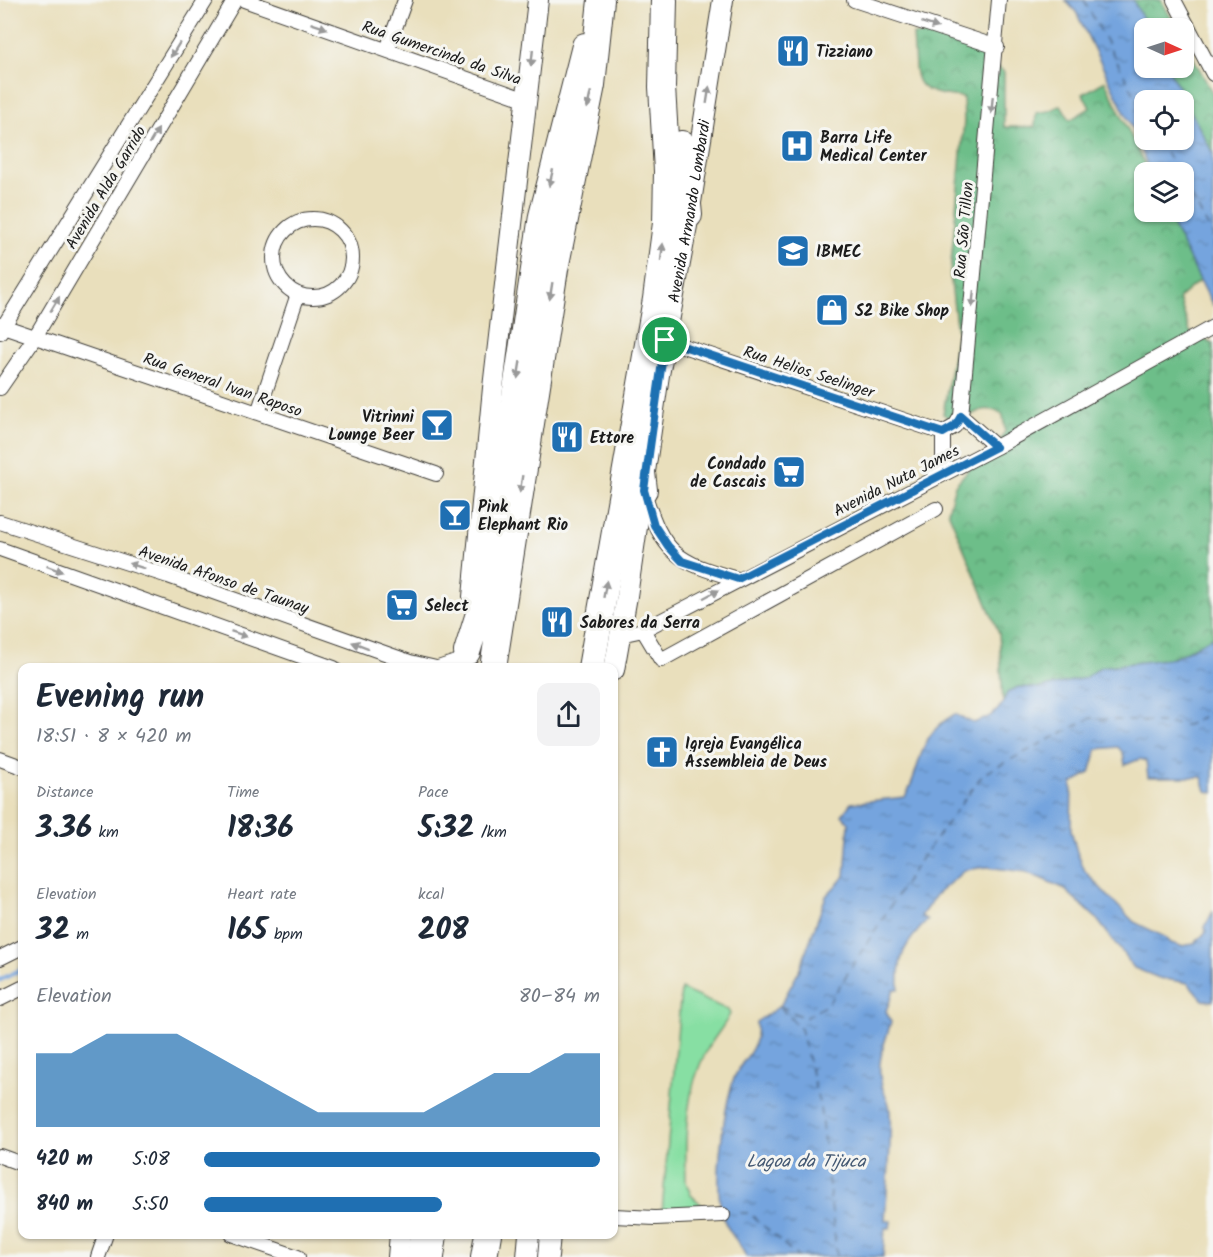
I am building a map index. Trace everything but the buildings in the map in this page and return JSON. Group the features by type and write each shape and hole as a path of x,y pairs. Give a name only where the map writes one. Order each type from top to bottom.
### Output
{"highway":[{"path":"466,660 489,570 542,216 575,79 600,0"},
{"path":"494,663 555,269 592,85 600,0"},
{"path":"666,0 689,215"},
{"name":"Avenida Armando Lombardi","path":"592,663 656,299 666,223 667,171 662,87 666,0"},
{"path":"636,413 644,490"},
{"path":"431,1257 433,1239"},
{"path":"484,1257 487,1239"}],"main road":[{"path":"466,660 493,388 538,0"},
{"name":"Avenida Armando Lombardi","path":"615,663 644,490 665,340 689,215 723,0"},
{"path":"398,1257 400,1239"},
{"path":"417,1257 419,1239"},
{"path":"527,1257 529,1239"},
{"path":"548,1257 550,1239"}],"street":[{"name":"Avenida Alda Garrido","path":"1,328 206,0"},
{"name":"Avenida Alda Garrido","path":"0,388 35,337 235,0"},
{"name":"Rua Gumercindo da Silva","path":"244,0 527,100"},
{"path":"387,50 405,0"},
{"path":"854,0 997,47"},
{"name":"Rua São Tillon","path":"961,416 997,47 999,0"},
{"path":"1174,0 1213,74"},
{"path":"307,219 322,219 335,225 345,235 351,248 352,262 347,276 332,291 312,297 298,294 286,285 278,274 274,260 276,246 283,233 294,224 307,219"},
{"path":"258,413 298,294"},
{"name":"Avenida Nuta James","path":"620,635 643,630 996,447 1213,327"},
{"name":"Rua General Ivan Raposo","path":"1,328 35,337 436,474"},
{"name":"Rua Helios Seelinger","path":"665,340 943,433"},
{"path":"933,479 943,464 943,433 955,426 961,416 996,447"},
{"path":"644,490 654,525 668,546 682,561 738,579"},
{"path":"643,630 661,660 936,509"},
{"name":"Avenida Afonso de Taunay","path":"0,522 168,576 414,663"},
{"path":"0,549 320,663"},
{"path":"0,759 18,766"},
{"path":"0,958 18,949"},
{"path":"0,999 18,990"},
{"path":"0,1156 18,1163"},
{"path":"618,1216 655,1218 723,1215"},
{"path":"98,1257 104,1239"},
{"path":"246,1239 298,1257"}],"green space":[{"path":"1133,0 1161,0 1171,18 1143,18"},
{"path":"934,34 983,54 1004,72 1004,127 1035,127 1036,113 1049,111 1061,105 1070,120 1090,108 1083,94 1105,81 1134,142 1134,150 1138,150 1143,162 1134,162 1134,222 1171,222 1200,280 1179,298 1190,332 1213,344 1213,637 1174,658 1101,667 1085,678 1041,688 1018,687 1007,693 1003,704 999,633 948,511 955,485 969,469 993,454 1005,431 1003,415 997,411 980,411 958,424 943,414 957,333 950,274 964,121 963,97 933,92 924,88 919,82 916,74 913,35"},
{"path":"1194,59 1213,94 1213,154 1194,118 1194,90 1180,90 1173,78 1194,78"},
{"path":"681,989 728,1010 730,1014 700,1065 690,1097 686,1182 691,1195 702,1205 702,1210 662,1212"}],"water":[{"path":"1065,0 1133,0 1143,18 1134,18 1134,78 1173,78 1180,90 1134,90 1134,132 1076,12"},
{"path":"1194,118 1213,154 1213,306 1171,222 1194,222 1194,162 1146,162 1141,150 1194,150"},
{"name":"Lagoa da Tijuca","path":"1213,637 1213,793 1206,791 1202,777 1148,777 1146,761 1140,759 1125,765 1123,753 1118,747 1097,749 1090,773 1072,783 1071,830 1085,871 1134,922 1165,937 1171,943 1181,946 1194,944 1206,932 1205,927 1213,911 1213,1001 1203,1000 1188,983 1159,978 1134,968 1096,918 1063,888 1026,872 987,867 965,870 936,895 921,916 928,920 913,936 904,951 899,968 899,989 894,989 886,1011 891,1022 882,1054 880,1078 890,1108 890,1152 885,1220 891,1221 890,1228 885,1228 883,1257 746,1257 725,1222 720,1204 720,1151 732,1084 755,1042 756,1022 780,1006 799,971 826,896 845,876 849,823 842,815 851,803 905,797 927,741 942,723 955,714 973,723 994,713 1002,705 1007,693 1018,687 1041,688 1085,678 1101,667 1174,658"}],"waterway":[{"path":"0,980 18,971"}],"ferry route":[{"path":"1084,0 1134,93"},
{"path":"1165,150 1171,162"},
{"path":"1194,202 1213,235"},
{"path":"780,1006 805,1018 828,1004 918,863 983,774 1091,718 1187,725 1213,711"},
{"path":"780,1007 801,1029 820,1107 837,1257"},
{"path":"740,1213 749,1213 798,1257"}],"place":[{"name":"Tizziano","path":"793,51"},
{"name":"Barra Life Medical Center","path":"797,146"},
{"name":"IBMEC","path":"793,251"},
{"name":"S2 Bike Shop","path":"832,310"},
{"name":"Vitrinni Lounge Beer","path":"437,425"},
{"name":"Ettore","path":"567,437"},
{"name":"Condado de Cascais","path":"789,472"},
{"name":"Pink Elephant Rio","path":"455,515"},
{"name":"Select","path":"402,605"},
{"name":"Sabores da Serra","path":"557,622"},
{"name":"Igreja Evangélica Assembleia de Deus","path":"662,752"}],"route":[{"path":"665,340 943,433 955,426 961,416 996,447 738,579 699,568 682,561 668,546 654,525 644,490 665,340"}]}
